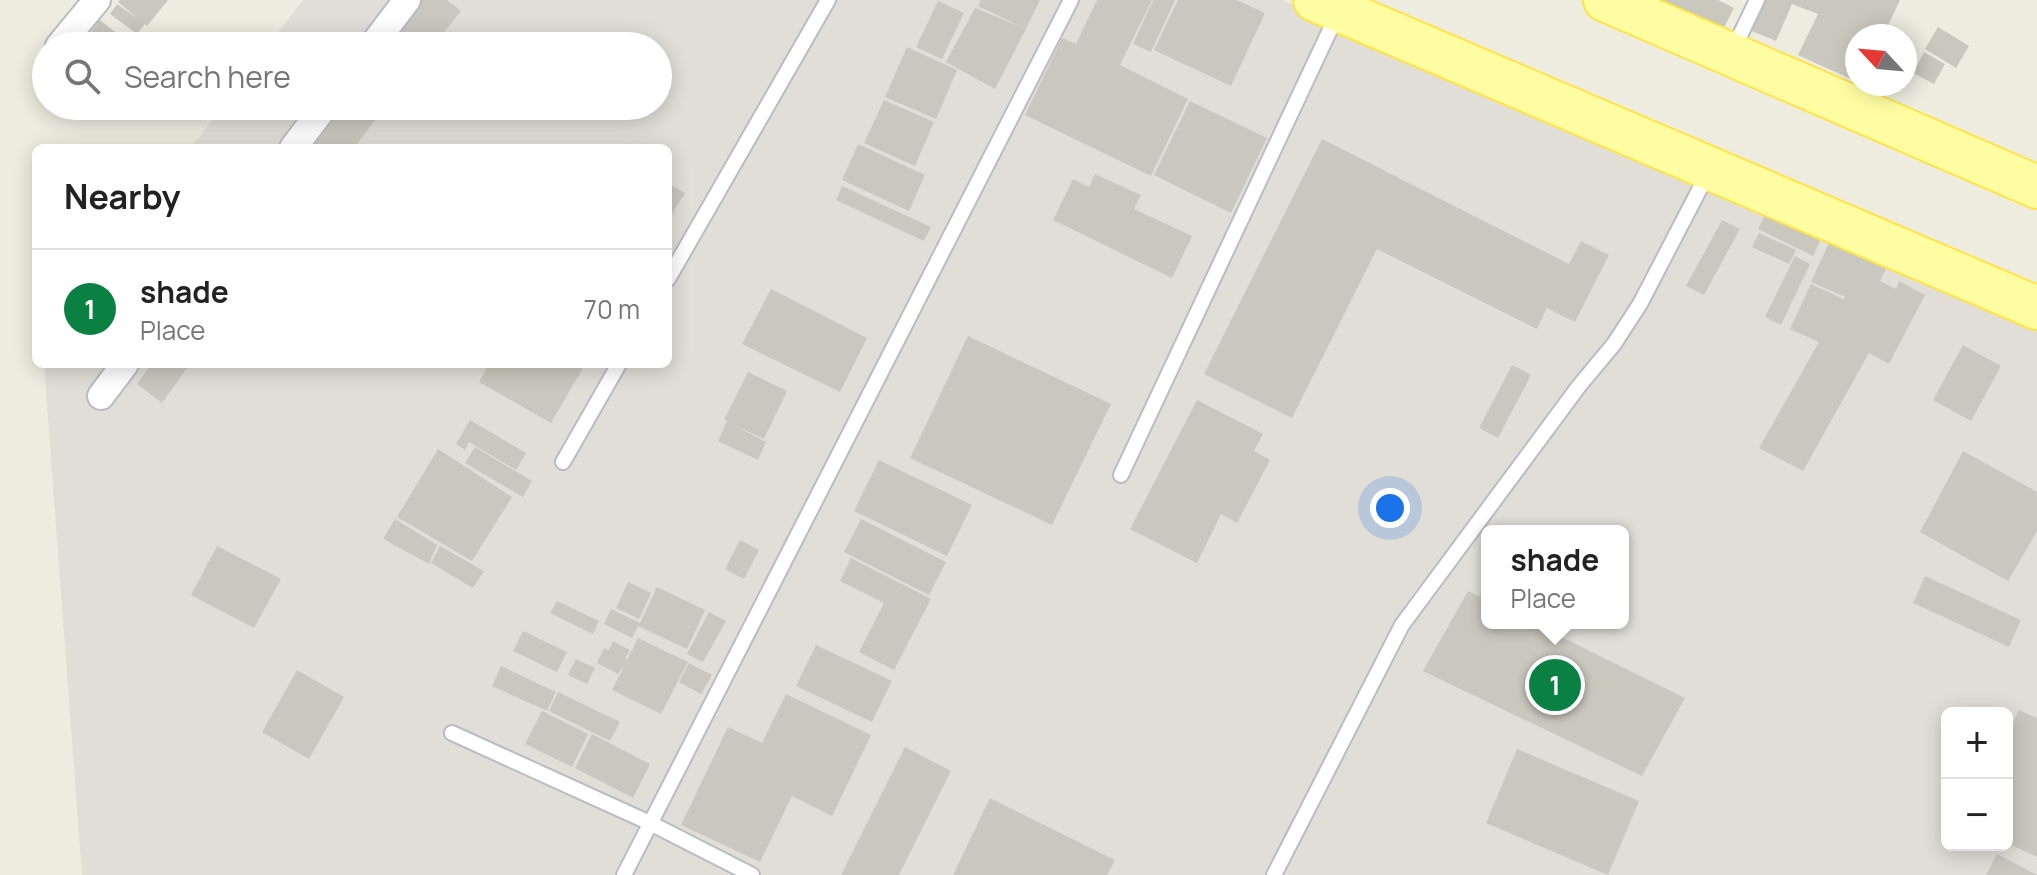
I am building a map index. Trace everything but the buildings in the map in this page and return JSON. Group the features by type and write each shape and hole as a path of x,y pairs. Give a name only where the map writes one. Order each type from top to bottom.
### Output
{"main road":[{"path":"1605,0 2037,187"},
{"path":"1327,5 2037,308"}],"street":[{"path":"71,32 97,0"},
{"path":"383,32 407,0"},
{"path":"296,144 314,120"},
{"path":"101,396 122,368"}],"lane":[{"path":"672,272 828,0"},
{"path":"624,875 1071,0"},
{"path":"1731,54 1757,0"},
{"path":"1121,475 1327,5"},
{"path":"1274,875 1402,625 1614,344 1640,304 1710,169"},
{"path":"563,462 617,368"},
{"path":"452,733 650,823 752,875"}],"shaded area":[{"path":"303,0 1282,0 2037,320 2037,875 82,875 44,368 672,368 672,144 194,144 212,120 672,120 672,32 279,32"}],"place":[{"name":"shade","path":"1555,685"}]}
